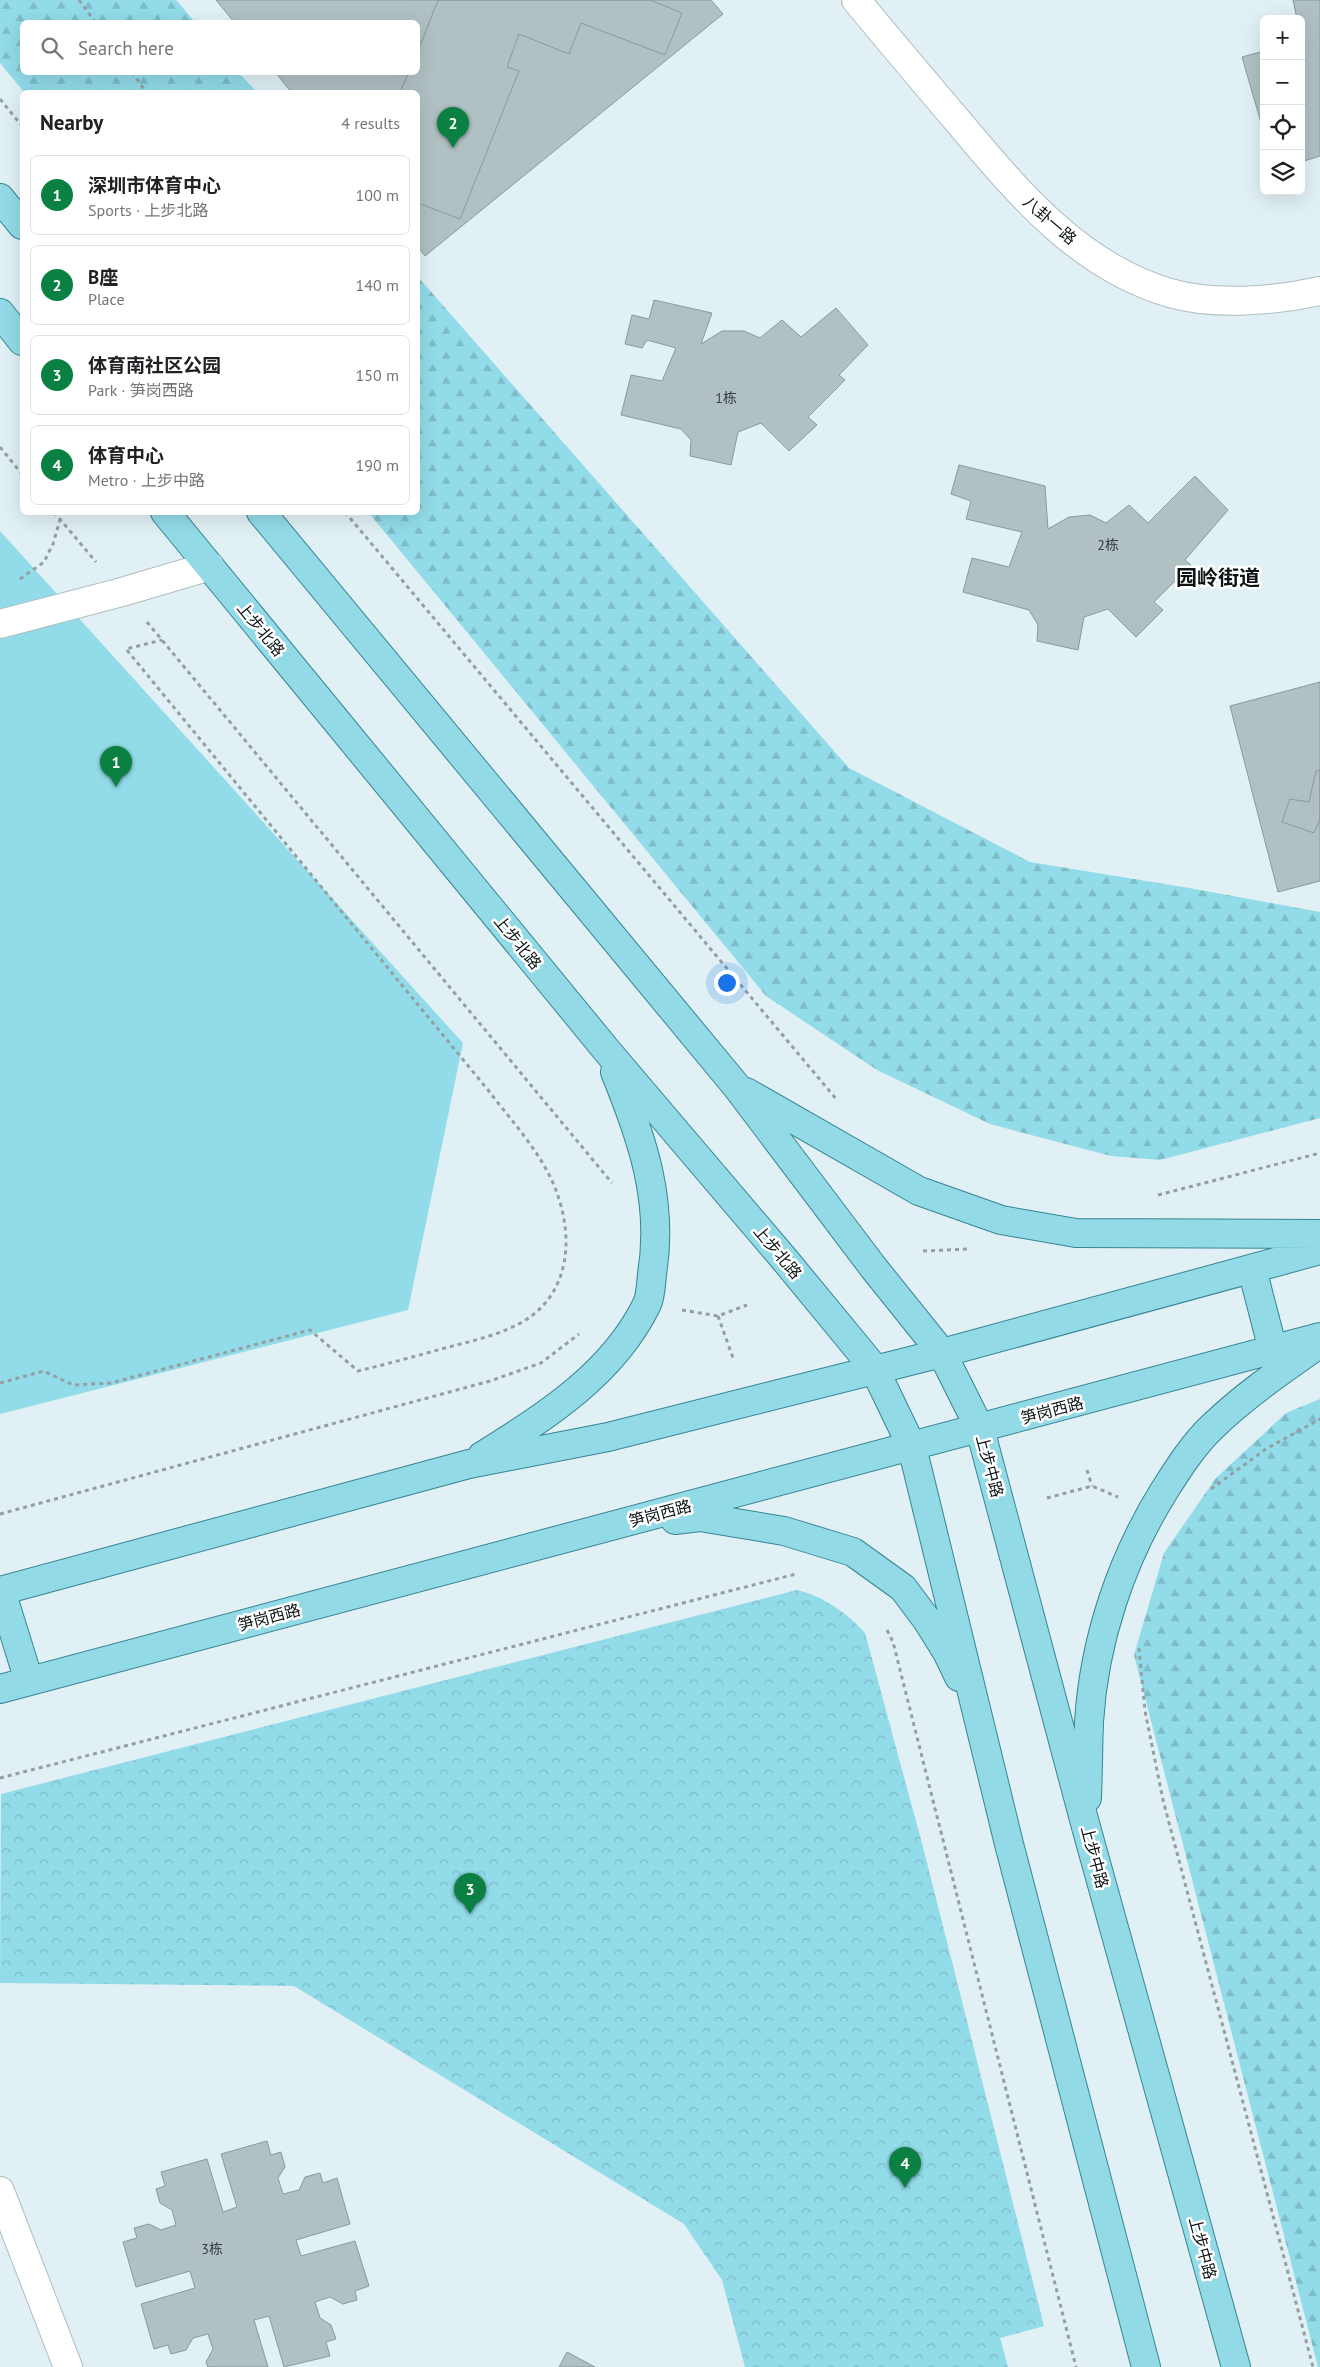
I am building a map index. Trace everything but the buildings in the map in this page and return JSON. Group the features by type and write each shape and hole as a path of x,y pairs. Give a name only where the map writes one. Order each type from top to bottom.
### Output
{"main road":[{"path":"0,198 20,223"},
{"path":"0,313 20,338"},
{"name":"上步北路","path":"168,515 608,1052 874,1368"},
{"path":"263,515 737,1087 873,1267 942,1353"},
{"path":"468,1464 551,1413 587,1382 622,1345 648,1302 657,1246 654,1196 631,1111 608,1052"},
{"path":"737,1087 919,1191 1001,1220 1076,1233 1320,1234"},
{"path":"29,1681 0,1591 468,1464 608,1437 874,1368 942,1353 1320,1250"},
{"path":"1252,1269 1273,1350"},
{"name":"笋岗西路","path":"0,1689 1320,1337"},
{"path":"1086,1827 1089,1721 1097,1666 1107,1618 1130,1554 1152,1511 1179,1468 1211,1428 1262,1385 1320,1344"},
{"name":"上步中路","path":"942,1353 980,1429 1086,1827 1236,2367"},
{"path":"874,1368 912,1447 981,1723 1009,1844 1146,2367"},
{"path":"606,1527 700,1517 784,1531 853,1552 903,1588 927,1620 947,1652 981,1723"}],"street":[{"name":"八卦一路","path":"856,0 1013,188 1062,234 1118,271 1170,293 1228,301 1287,298 1320,291"},
{"path":"0,624 122,592 210,566"},
{"path":"0,2191 68,2367"}],"path":[{"path":"79,0 94,20"},
{"path":"134,75 145,90"},
{"path":"0,99 20,124"},
{"path":"0,447 20,472"},
{"path":"56,515 618,1190"},
{"path":"347,515 812,1073 842,1105"},
{"path":"19,580 44,562 53,544 60,520"},
{"path":"0,1383 44,1371 73,1385 110,1383 310,1330 358,1371 484,1338 524,1321 550,1300 563,1270 567,1244 563,1211 553,1182 530,1146 482,1082 126,649 162,640"},
{"path":"1151,1196 1320,1153"},
{"path":"679,1310 718,1316 747,1305"},
{"path":"718,1316 733,1358"},
{"path":"0,1514 490,1381 541,1363 569,1344 582,1332"},
{"path":"1208,1490 1266,1449 1320,1419"},
{"path":"1087,1470 1092,1486"},
{"path":"1047,1498 1092,1486 1123,1499"},
{"path":"0,1778 804,1572"},
{"path":"885,1626 893,1642 1076,2367"},
{"path":"1138,1646 1145,1711 1163,1800 1313,2367"}],"green space":[{"path":"0,0 176,0 193,20 20,20 20,75 241,75 255,90 22,90 0,63"},
{"path":"420,279 849,768 1030,862 1320,912 1320,1118 1160,1160 1111,1156 990,1124 877,1070 766,996 371,515 420,515"},
{"path":"0,531 463,1043 408,1310 0,1414"},
{"path":"1320,1399 1320,2367 1318,2367 1134,1655 1164,1553 1216,1478 1286,1413"},
{"path":"797,1590 816,1596 834,1606 865,1633 923,1847 1044,2326 1000,2338 1008,2367 745,2367 722,2280 684,2224 294,1986 0,1983 1,1794"}],"place":[{"name":"B座","path":"453,148"},
{"name":"深圳市体育中心","path":"116,787"},
{"name":"体育南社区公园","path":"470,1914"},
{"name":"体育中心","path":"905,2188"}],"district":[{"name":"园岭街道","path":"1218,577"}]}
